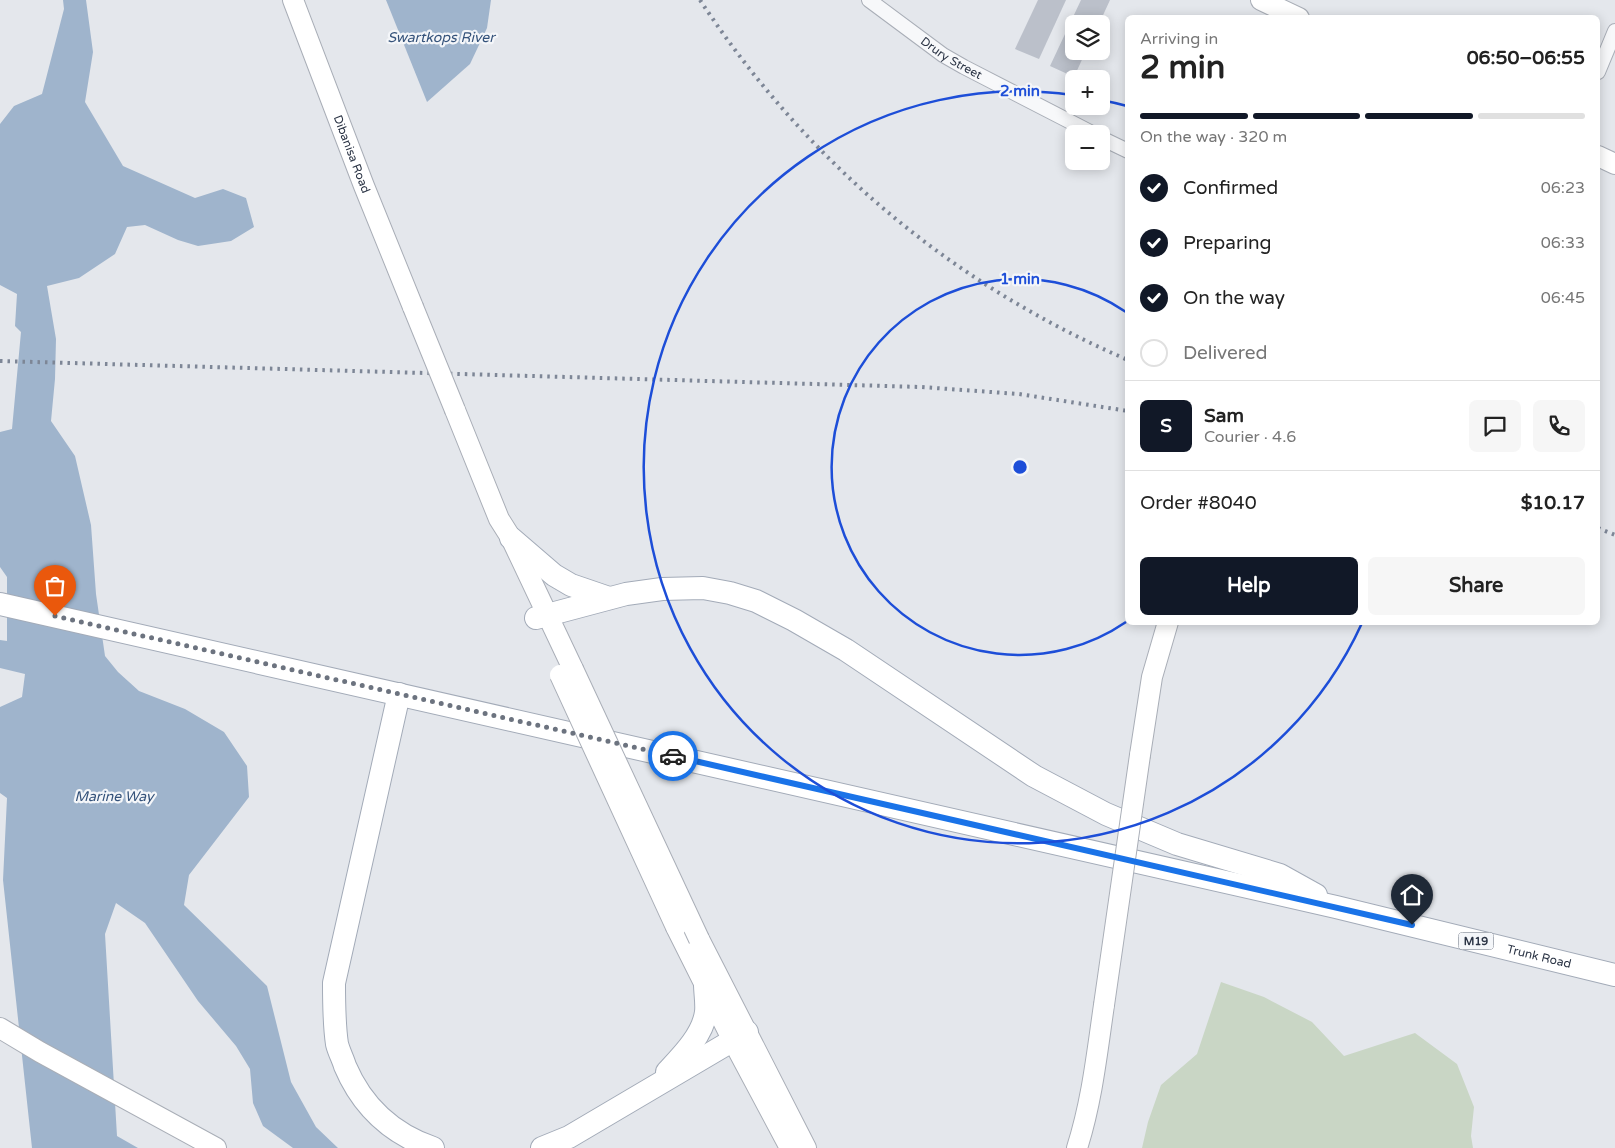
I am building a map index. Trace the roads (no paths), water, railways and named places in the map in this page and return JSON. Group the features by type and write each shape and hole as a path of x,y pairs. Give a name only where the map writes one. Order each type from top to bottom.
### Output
{"main road":[{"name":"Dibanisa Road","path":"294,0 360,176 500,519"},
{"path":"1261,0 1293,15"},
{"path":"1600,157 1615,164"},
{"path":"500,519 511,538 542,616 676,927 705,984 740,1036 806,1148"},
{"path":"500,519 501,530 510,558 542,616"},
{"path":"511,538 554,575 571,585 609,598"},
{"path":"542,616 626,594 662,589 703,588 756,600 846,650 1034,776 1106,814 1177,844 1280,875 1336,906"},
{"name":"Trunk Road","path":"0,604 1336,906 1615,975"},
{"path":"1077,1148 1085,1123 1092,1088 1152,677 1167,625"},
{"path":"567,672 699,939 790,1148"},
{"path":"399,694 334,983 335,1021 338,1047 349,1075 366,1104 386,1123 418,1143 433,1148"},
{"path":"653,1088 683,1054 701,1026 706,1014 705,984"},
{"path":"0,1028 40,1052 216,1148"},
{"path":"542,1148 569,1137 740,1036"}],"street":[{"name":"Drury Street","path":"869,0 943,55 1077,125"},
{"path":"1600,67 1615,31"},
{"path":"1110,142 1125,150"}],"water":[{"name":"Marine Way","path":"63,0 86,0 93,52 85,102 123,166 195,198 223,189 246,198 254,227 231,241 198,246 178,240 145,225 127,227 115,254 79,278 47,286 56,339 51,421 75,456 91,525 96,594 105,656 118,672 139,691 185,709 224,732 247,766 249,797 189,875 184,905 267,986 291,1082 316,1127 338,1148 293,1148 263,1126 253,1103 250,1069 236,1046 198,1001 145,923 116,903 105,934 117,1136 138,1148 32,1148 3,880 7,798 0,793 0,707 22,697 25,674 0,668 0,640 7,641 7,577 0,567 0,432 12,429 21,332 15,326 17,294 0,285 0,124 14,106 42,94 64,9"},
{"name":"Swartkops River","path":"386,0 491,0 487,28 470,64 427,102"}],"railway":[{"path":"700,0 742,59 787,113 835,165 887,212 943,255 1001,294 1063,329 1125,359"},
{"path":"0,361 921,387 1019,394 1125,411"},
{"path":"1600,529 1615,535"}]}
